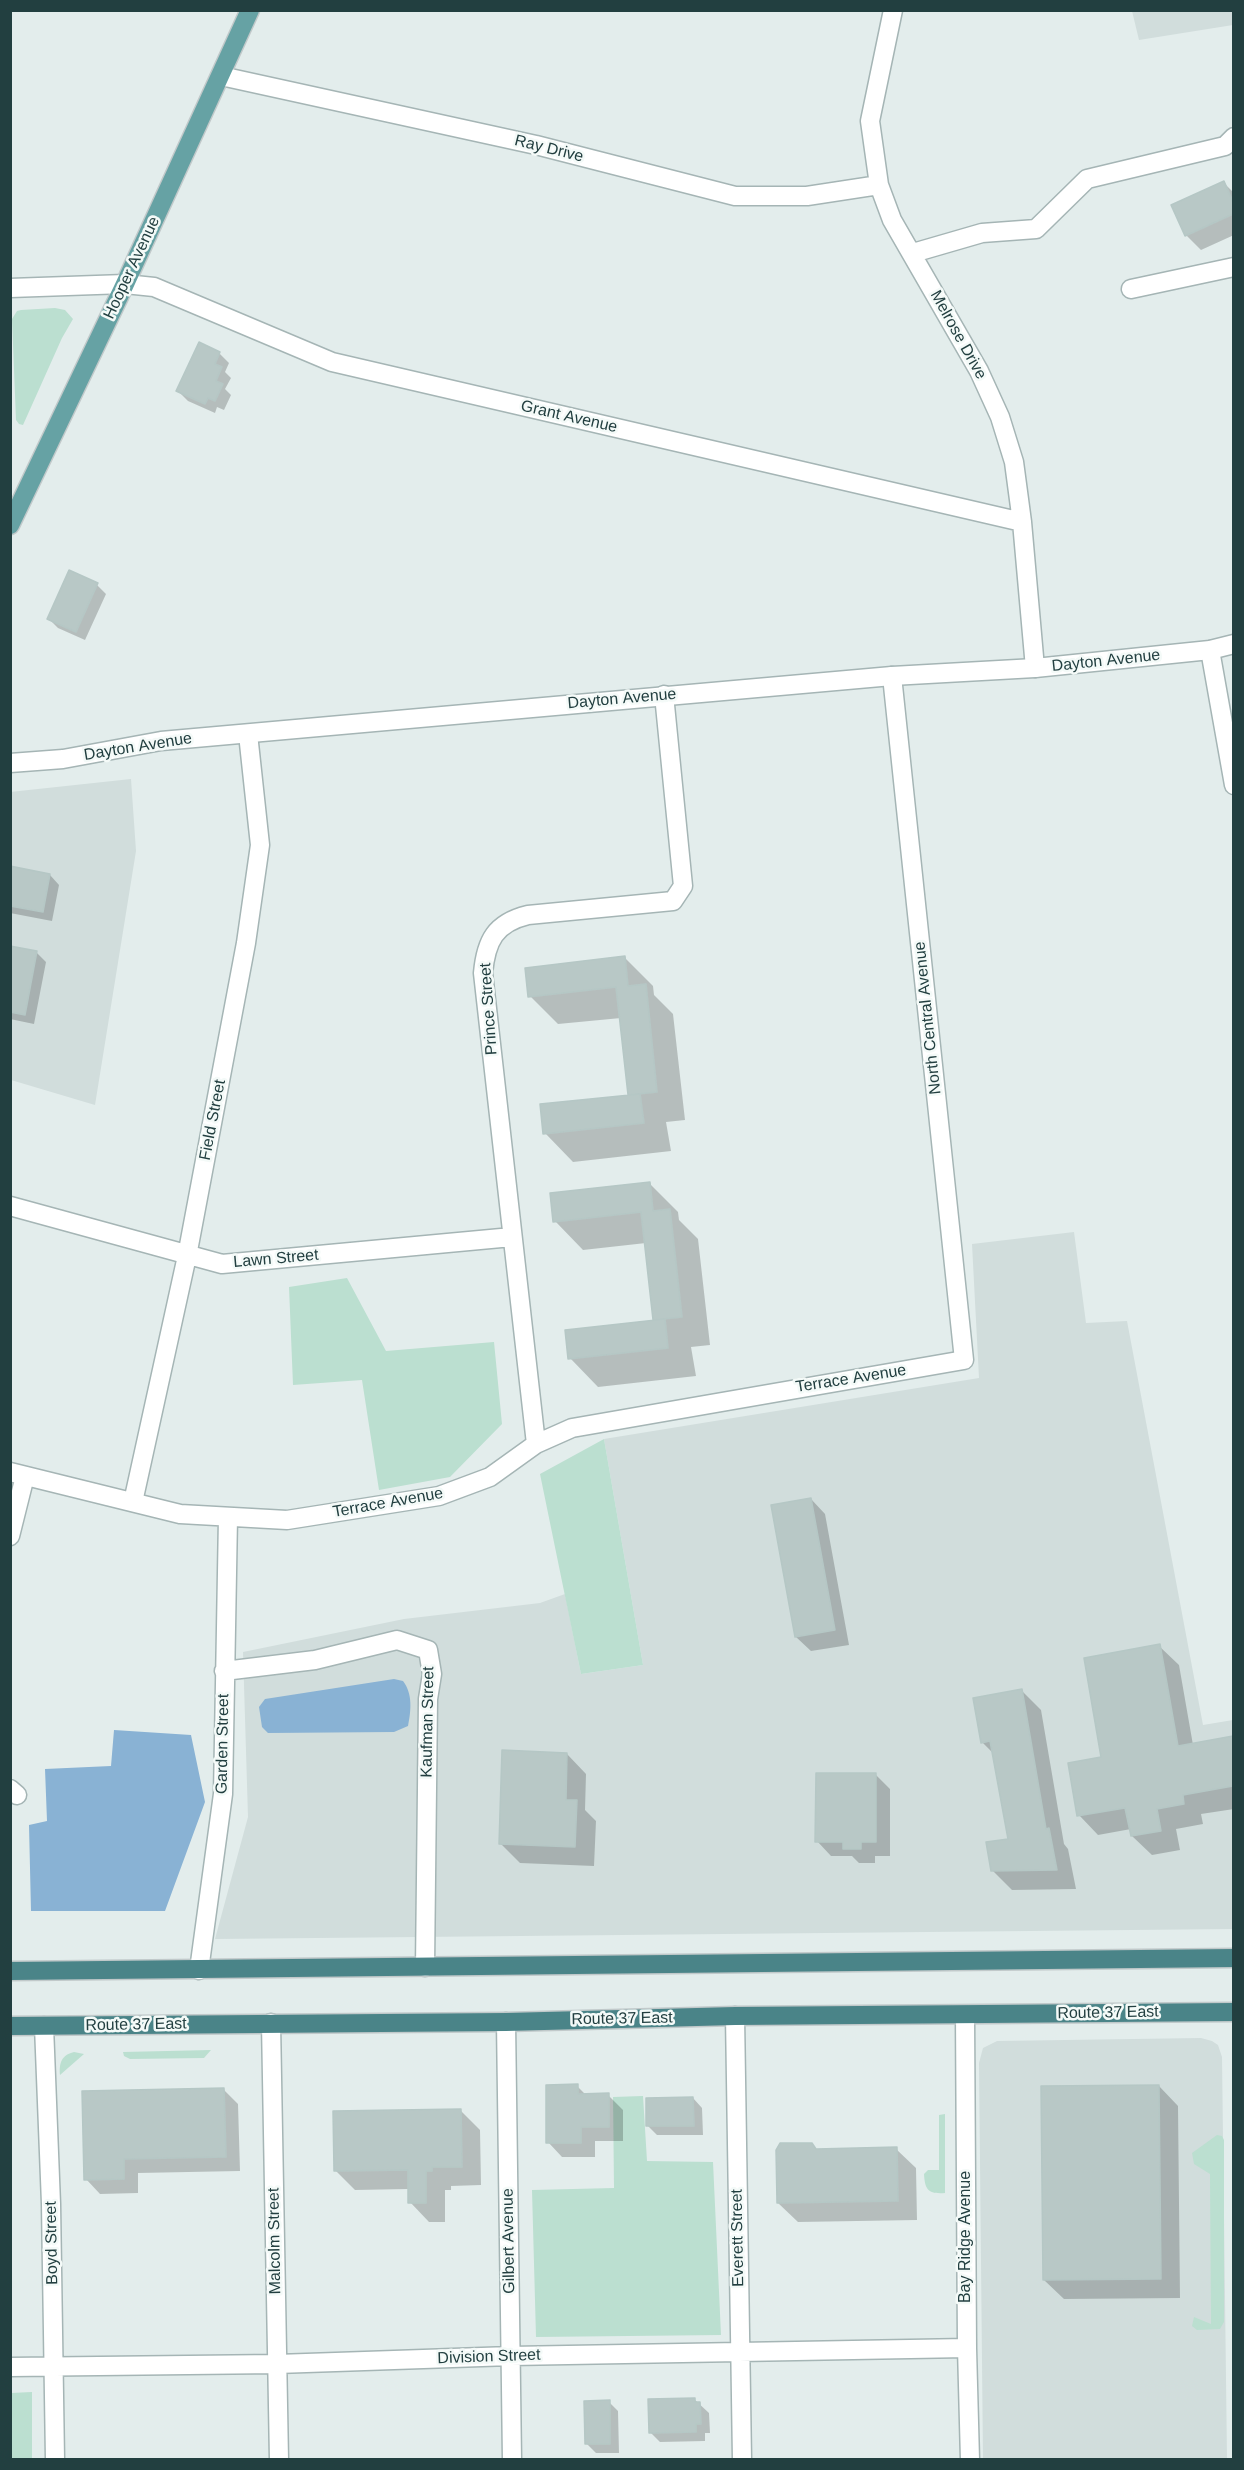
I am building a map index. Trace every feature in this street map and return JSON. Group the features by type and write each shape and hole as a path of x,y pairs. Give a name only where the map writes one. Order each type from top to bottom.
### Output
{"highway":[{"path":"10,1971 1233,1958"},
{"name":"Route 37 East","path":"10,2026 1233,2012"}],"main road":[{"name":"Hooper Avenue","path":"10,525 125,284 250,10"}],"street":[{"name":"Melrose Drive","path":"893,10 870,121 879,185 892,220 979,371 1000,417 1014,462 1022,522 1035,668"},
{"name":"Ray Drive","path":"221,76 536,145 735,196 807,196 879,185"},
{"path":"913,253 982,233 1036,229 1087,179 1225,146 1233,137"},
{"path":"1131,289 1233,267"},
{"name":"Grant Avenue","path":"10,288 125,284 153,287 332,362 1022,522"},
{"name":"Dayton Avenue","path":"10,763 63,759 161,741 664,695 892,676 1035,668 1210,650 1233,644"},
{"path":"1210,650 1233,785"},
{"name":"North Central Avenue","path":"892,676 964,1360"},
{"name":"Prince Street","path":"536,1444 483,973 485,951 494,934 510,920 528,915 672,902 683,886 664,695"},
{"name":"Field Street","path":"133,1502 187,1256 246,943 260,845 248,734"},
{"name":"Lawn Street","path":"10,1206 222,1264 512,1237"},
{"name":"Terrace Avenue","path":"18,1474 180,1514 287,1520 439,1496 490,1477 536,1444 572,1428 964,1360"},
{"path":"10,1536 18,1474"},
{"name":"Garden Street","path":"199,1970 223,1794 228,1517"},
{"name":"Kaufman Street","path":"224,1671 315,1660 397,1640 428,1650 432,1674 428,1699 425,1967"},
{"name":"Bay Ridge Avenue","path":"964,2015 970,2460"},
{"name":"Everett Street","path":"735,2016 742,2460"},
{"name":"Gilbert Avenue","path":"506,2022 512,2460"},
{"name":"Malcolm Street","path":"271,2023 279,2460"},
{"name":"Boyd Street","path":"44,2026 51,2204 55,2460"},
{"name":"Division Street","path":"10,2367 277,2364 512,2356 967,2348"}],"shaded area":[{"path":"1132,11 1233,11 1233,25 1139,40"},
{"path":"131,779 136,851 95,1105 11,1080 10,792"},
{"path":"1074,1232 1086,1323 1127,1321 1203,1725 1233,1720 1233,1929 215,1939 248,1817 243,1652 404,1619 540,1603 565,1594 581,1674 643,1665 604,1439 979,1378 972,1244"},
{"path":"1201,2038 1218,2045 1222,2057 1227,2459 983,2460 979,2063 983,2048 997,2041"}],"green space":[{"path":"55,308 65,310 73,319 62,338 23,425 19,424 16,420 12,319 17,311"},
{"path":"347,1278 386,1351 494,1342 502,1424 450,1477 379,1490 362,1380 293,1385 289,1287"},
{"path":"604,1439 643,1665 581,1674 540,1474"},
{"path":"211,2050 204,2058 130,2059 124,2056 123,2052"},
{"path":"74,2052 84,2054 60,2075 62,2060 66,2055"},
{"path":"643,2096 647,2161 713,2162 721,2335 536,2337 532,2190 614,2188 613,2097"},
{"path":"945,2114 945,2193 935,2193 927,2188 924,2174 928,2170 939,2170 939,2115"},
{"path":"1217,2135 1222,2136 1224,2140 1224,2322 1220,2329 1197,2330 1192,2326 1194,2317 1211,2324 1210,2174 1194,2164 1192,2153"},
{"path":"32,2392 32,2459 11,2459 11,2393"}],"water":[{"path":"394,1679 403,1681 406,1686 410,1714 408,1726 394,1732 268,1733 262,1727 259,1707 265,1699"},
{"path":"114,1730 191,1735 205,1802 165,1911 31,1911 29,1825 47,1821 45,1769 111,1766"}],"building":[{"path":"1224,181 1233,202 1233,214 1185,236 1171,205"},
{"path":"199,342 220,352 215,364 222,367 216,381 223,384 215,401 208,398 205,404 176,391"},
{"path":"69,570 98,583 76,632 47,619"},
{"path":"10,866 50,874 43,912 10,906"},
{"path":"10,946 37,951 25,1015 10,1012"},
{"path":"625,956 628,986 646,984 657,1092 628,1095 616,987 528,997 525,968"},
{"path":"640,1094 644,1123 543,1134 540,1104"},
{"path":"650,1182 653,1211 670,1209 682,1317 653,1320 641,1212 553,1222 550,1193"},
{"path":"665,1319 668,1348 568,1359 565,1330"},
{"path":"811,1498 835,1630 795,1637 771,1505"},
{"path":"1160,1644 1178,1746 1233,1736 1233,1786 1183,1795 1184,1804 1157,1809 1161,1831 1131,1836 1125,1808 1077,1816 1068,1763 1101,1757 1084,1658"},
{"path":"1022,1689 1046,1829 1049,1828 1057,1870 991,1871 986,1842 1008,1839 990,1741 981,1743 973,1698"},
{"path":"502,1750 567,1753 566,1800 577,1800 575,1847 499,1844"},
{"path":"816,1773 876,1773 876,1842 861,1842 861,1849 843,1849 843,1842 815,1842"},
{"path":"578,2084 578,2094 609,2093 609,2127 581,2127 581,2143 546,2143 546,2085"},
{"path":"1159,2085 1161,2279 1043,2280 1041,2086"},
{"path":"224,2088 226,2157 124,2159 124,2179 84,2180 82,2091"},
{"path":"693,2097 694,2126 646,2126 646,2098"},
{"path":"461,2109 462,2167 432,2167 432,2171 426,2171 426,2203 408,2203 408,2170 334,2171 333,2111"},
{"path":"780,2143 812,2143 816,2149 897,2147 898,2201 777,2203 776,2150"},
{"path":"695,2398 695,2402 700,2402 701,2424 696,2424 696,2432 649,2433 648,2399"},
{"path":"610,2400 610,2444 585,2444 584,2401"}]}
